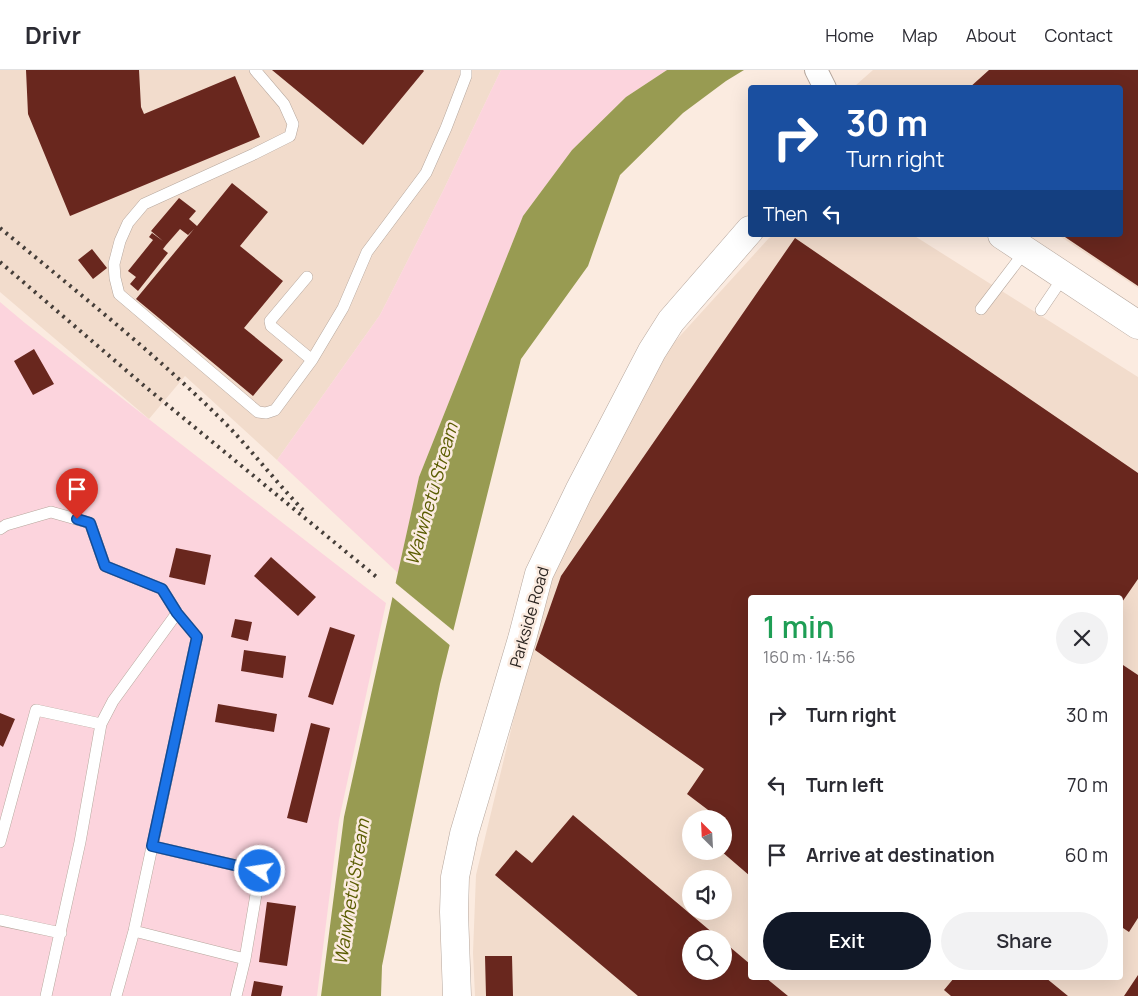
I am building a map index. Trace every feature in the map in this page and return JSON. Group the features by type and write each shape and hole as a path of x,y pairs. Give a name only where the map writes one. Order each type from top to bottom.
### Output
{"main road":[{"name":"Parkside Road","path":"458,996 454,912 455,877 464,834 522,639 538,574 579,490 652,352 671,322 748,232"},
{"path":"1005,237 1138,325"}],"lane":[{"path":"255,70 284,104 293,124 290,136 144,204 128,223 120,241 114,264 115,278 120,294 258,412 266,413 274,410 312,360 343,308 367,252 426,173 446,128 466,76 466,70"},
{"path":"981,309 1026,250"},
{"path":"1042,310 1064,276"},
{"path":"307,277 270,321 271,326 312,360"},
{"path":"0,529 6,525 50,512 90,523 105,566 162,589 177,613 197,637 134,931 116,996"},
{"path":"46,996 80,842 101,724 113,701 177,613"},
{"path":"0,842 36,710 101,724"},
{"path":"152,846 260,871 245,959 236,996"},
{"path":"0,920 60,933"},
{"path":"134,931 245,959"}],"shaded area":[{"path":"0,70 501,70 443,191 380,315 277,460 185,376 149,419 0,292"},
{"path":"501,70 667,70 626,97 572,150 523,216 419,477 398,573 277,460 380,315 443,191"},
{"path":"873,70 1138,70 1138,288 1061,237 1123,237 1123,85 856,85"},
{"path":"771,237 916,237 1138,377 1138,996 475,996 473,953 476,875 545,589 660,358"},
{"path":"0,302 386,603 339,820 317,996 0,996"}],"water":[{"name":"Waiwhetū Stream","path":"667,70 744,70 683,113 620,175 588,266 521,359 440,684 382,966 381,996 321,996 344,817 419,477 523,216 572,150 626,97"}],"pier":[{"path":"393,581 455,632 452,647 390,595"}],"building":[{"path":"26,70 139,70 141,107 144,114 235,76 260,137 70,216 28,114"},
{"path":"272,70 423,70 424,71 363,145"},
{"path":"989,70 1138,70 1138,286 1065,237 1123,237 1123,85 972,85"},
{"path":"232,183 268,212 240,246 283,281 244,328 283,360 253,396 136,299 194,229 188,235 180,229 163,249 168,253 138,291 130,284 136,277 128,271 153,240 149,237 152,233 163,241 151,231 179,198 196,211 189,219 197,226"},
{"path":"795,238 1138,473 1138,579 1123,601 1123,595 748,595 748,874 731,860 732,810 708,810 687,794 704,769 535,650 561,576"},
{"path":"92,249 107,268 93,279 78,260"},
{"path":"34,349 54,384 33,395 14,361"},
{"path":"176,548 211,555 205,585 169,577"},
{"path":"271,557 316,597 298,616 254,576"},
{"path":"235,619 252,622 248,641 231,637"},
{"path":"330,627 355,635 333,705 308,697"},
{"path":"244,650 286,656 283,678 241,671"},
{"path":"1123,665 1138,675 1138,918 1129,932 1123,928"},
{"path":"218,704 277,714 274,732 215,722"},
{"path":"0,713 15,719 3,747 0,745"},
{"path":"311,723 330,728 307,823 287,818"},
{"path":"573,815 682,907 682,920 697,920 709,930 682,930 682,980 732,980 732,949 748,962 748,980 768,980 788,996 638,996 495,875 516,850 532,863"},
{"path":"267,902 296,906 287,966 259,962"},
{"path":"485,956 512,956 513,996 486,996"},
{"path":"1138,975 1138,996 1124,996"},
{"path":"952,980 1048,980 1068,996 951,996 944,990"},
{"path":"254,981 283,986 281,996 251,996"}],"railway":[{"path":"0,228 116,324 200,399 237,435 303,510"},
{"path":"0,262 142,384 379,579"}],"route":[{"path":"77,519 90,523 105,566 162,589 177,613 197,637 152,846 260,871"}]}
